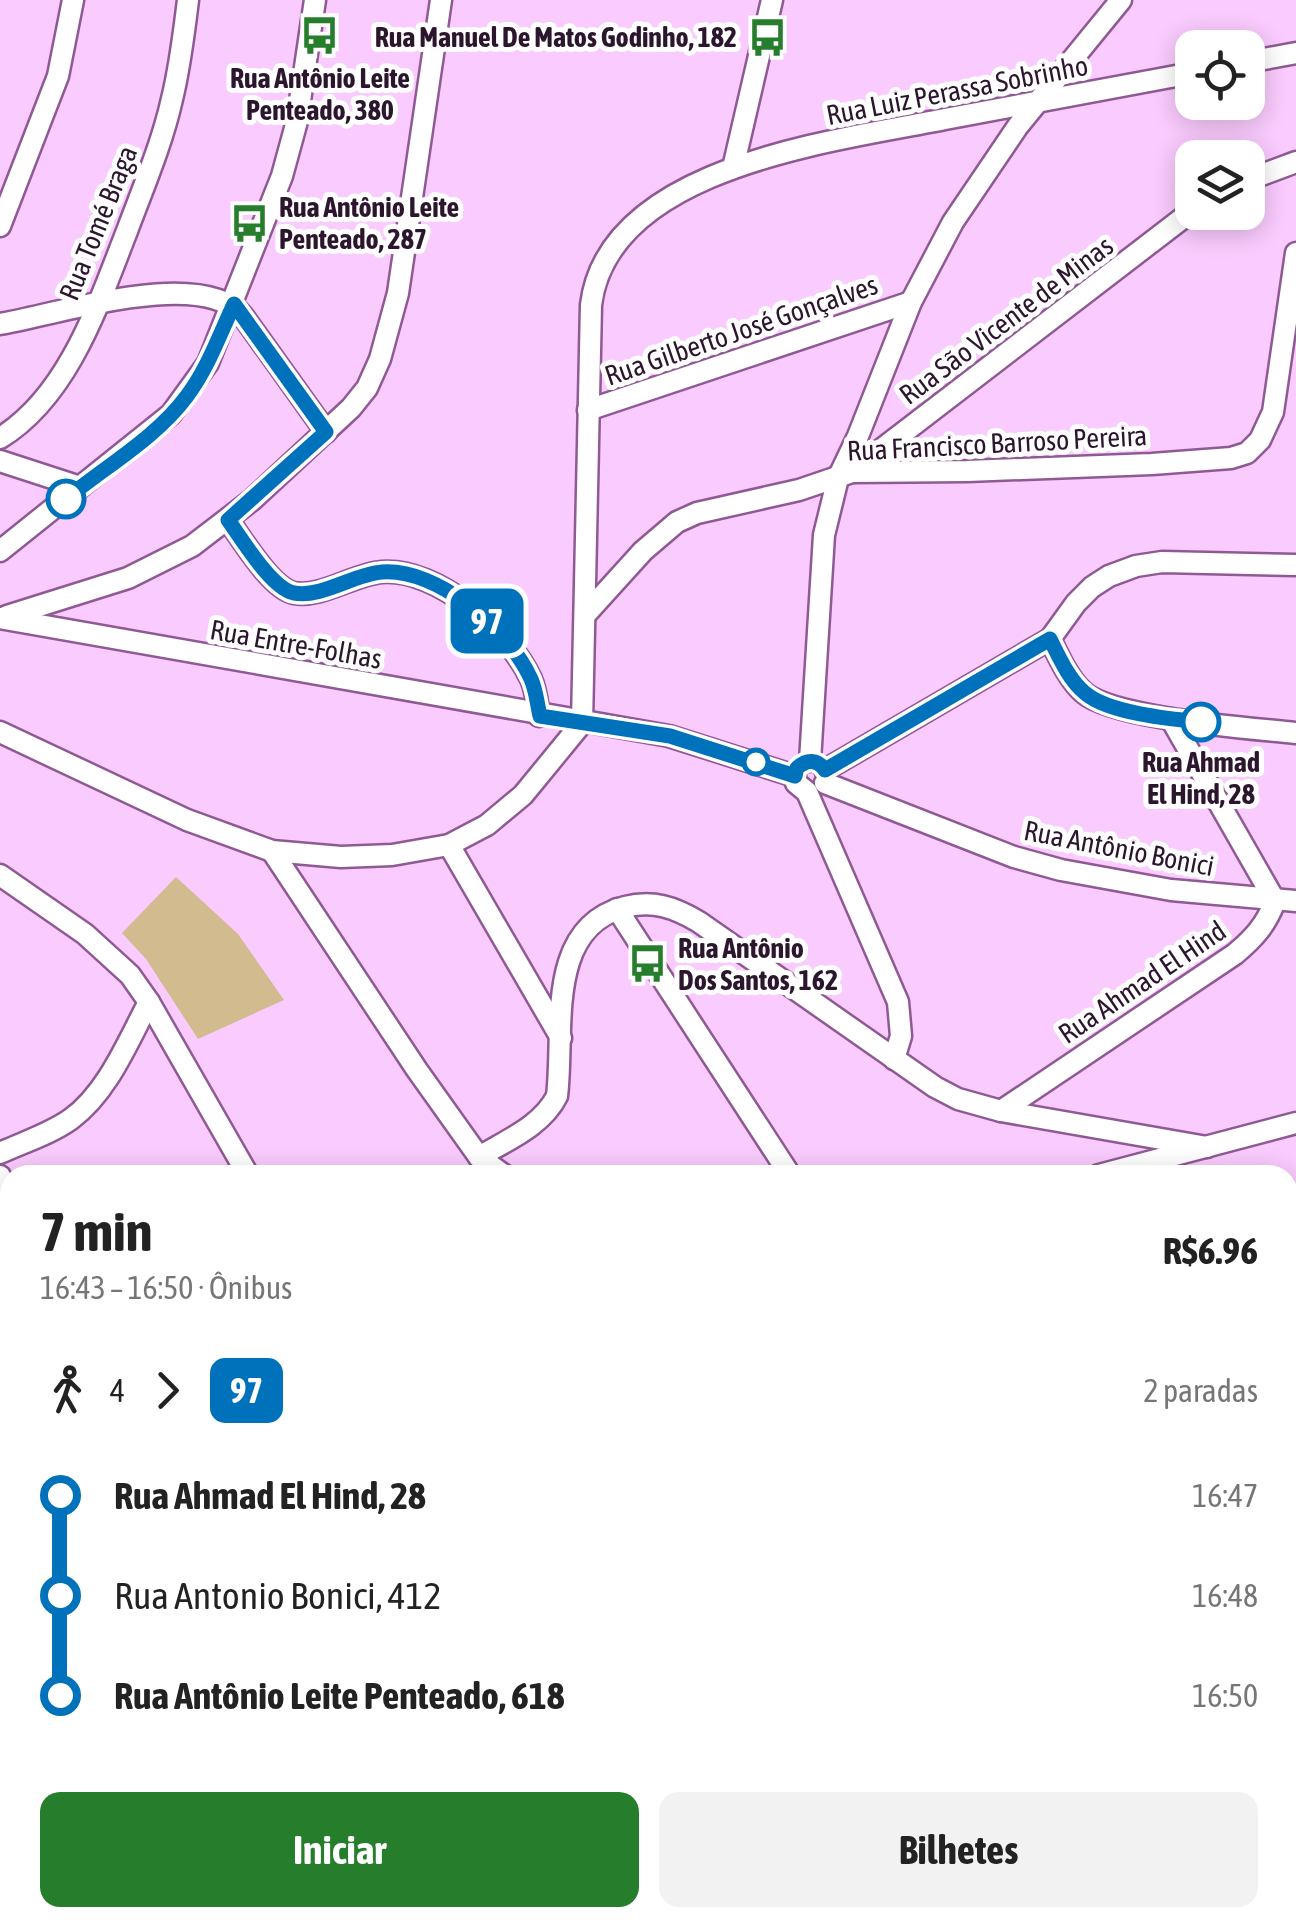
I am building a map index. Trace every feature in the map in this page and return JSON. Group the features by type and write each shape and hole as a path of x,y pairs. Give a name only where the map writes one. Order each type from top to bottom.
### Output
{"street":[{"path":"0,226 58,76 73,0"},
{"name":"Rua Tomé Braga","path":"0,438 36,408 54,385 98,302 172,102 188,0"},
{"path":"0,551 128,450 184,400 208,363 282,176 297,121 316,0"},
{"path":"0,618 128,578 192,546 228,520 326,432 366,388 380,359 403,269 440,0"},
{"path":"733,168 772,0"},
{"path":"894,1058 902,1036 898,1002 812,776 824,534 911,302 953,222 1005,143 1122,0"},
{"path":"1265,59 1296,53"},
{"name":"Rua Luiz Perassa Sobrinho","path":"582,723 591,305 598,269 620,237 655,209 733,168 799,149 1175,75"},
{"path":"1265,174 1296,162"},
{"name":"Rua São Vicente de Minas","path":"845,475 1175,224"},
{"name":"Rua Francisco Barroso Pereira","path":"585,615 643,550 676,522 696,513 845,475 1152,464 1231,458 1246,453 1260,440 1272,412 1296,253"},
{"path":"0,324 98,302 210,296 234,304 326,432"},
{"name":"Rua Gilberto José Gonçalves","path":"588,410 911,302"},
{"path":"0,460 80,487"},
{"path":"228,520 274,581 295,593 307,593 365,574 398,572 452,594 489,623 522,662 532,682 540,716"},
{"path":"812,776 1050,639 1092,586 1136,566 1162,562 1296,566"},
{"name":"Rua Entre-Folhas","path":"0,618 582,723"},
{"path":"1050,639 1060,661 1085,694 1106,704 1171,719 1296,733"},
{"path":"1171,719 1285,901"},
{"path":"0,732 187,820 272,850 341,857 392,855 448,845 487,824 523,795 582,723"},
{"name":"Rua Antônio Bonici","path":"582,723 670,736 812,776 1014,857 1061,870 1171,890 1285,901"},
{"path":"448,845 560,1038"},
{"path":"272,850 416,1070 479,1158 489,1165"},
{"path":"0,875 112,957 150,1002 242,1165"},
{"name":"Rua Ahmad El Hind","path":"1001,1111 1235,954 1285,901"},
{"path":"479,1158 538,1121 557,1096 564,980 577,939 586,926 617,910 657,904 686,914 958,1098 1001,1111 1207,1147"},
{"path":"617,910 783,1165"},
{"path":"0,1153 76,1116 110,1072 150,1002"},
{"path":"1137,1165 1296,1123"}],"shaded area":[{"path":"176,877 238,934 284,1000 198,1039 146,959 122,933"}],"bus line":[{"name":"97","path":"66,499 184,400 208,363 234,304 326,432 228,520 274,581 295,593 307,593 365,574 398,572 452,594 489,623 522,662 532,682 540,716 670,736 795,776 797,768 810,761 825,770 1050,639 1060,661 1085,694 1106,704 1201,722"}],"place":[{"name":"Rua Antônio Leite Penteado, 380","path":"320,35"},
{"name":"Rua Manuel De Matos Godinho, 182","path":"767,37"},
{"name":"Rua Antônio Leite Penteado, 287","path":"249,223"},
{"name":"Rua Ahmad El Hind, 28","path":"1201,722"},
{"name":"Rua Antônio Dos Santos, 162","path":"648,964"}]}
